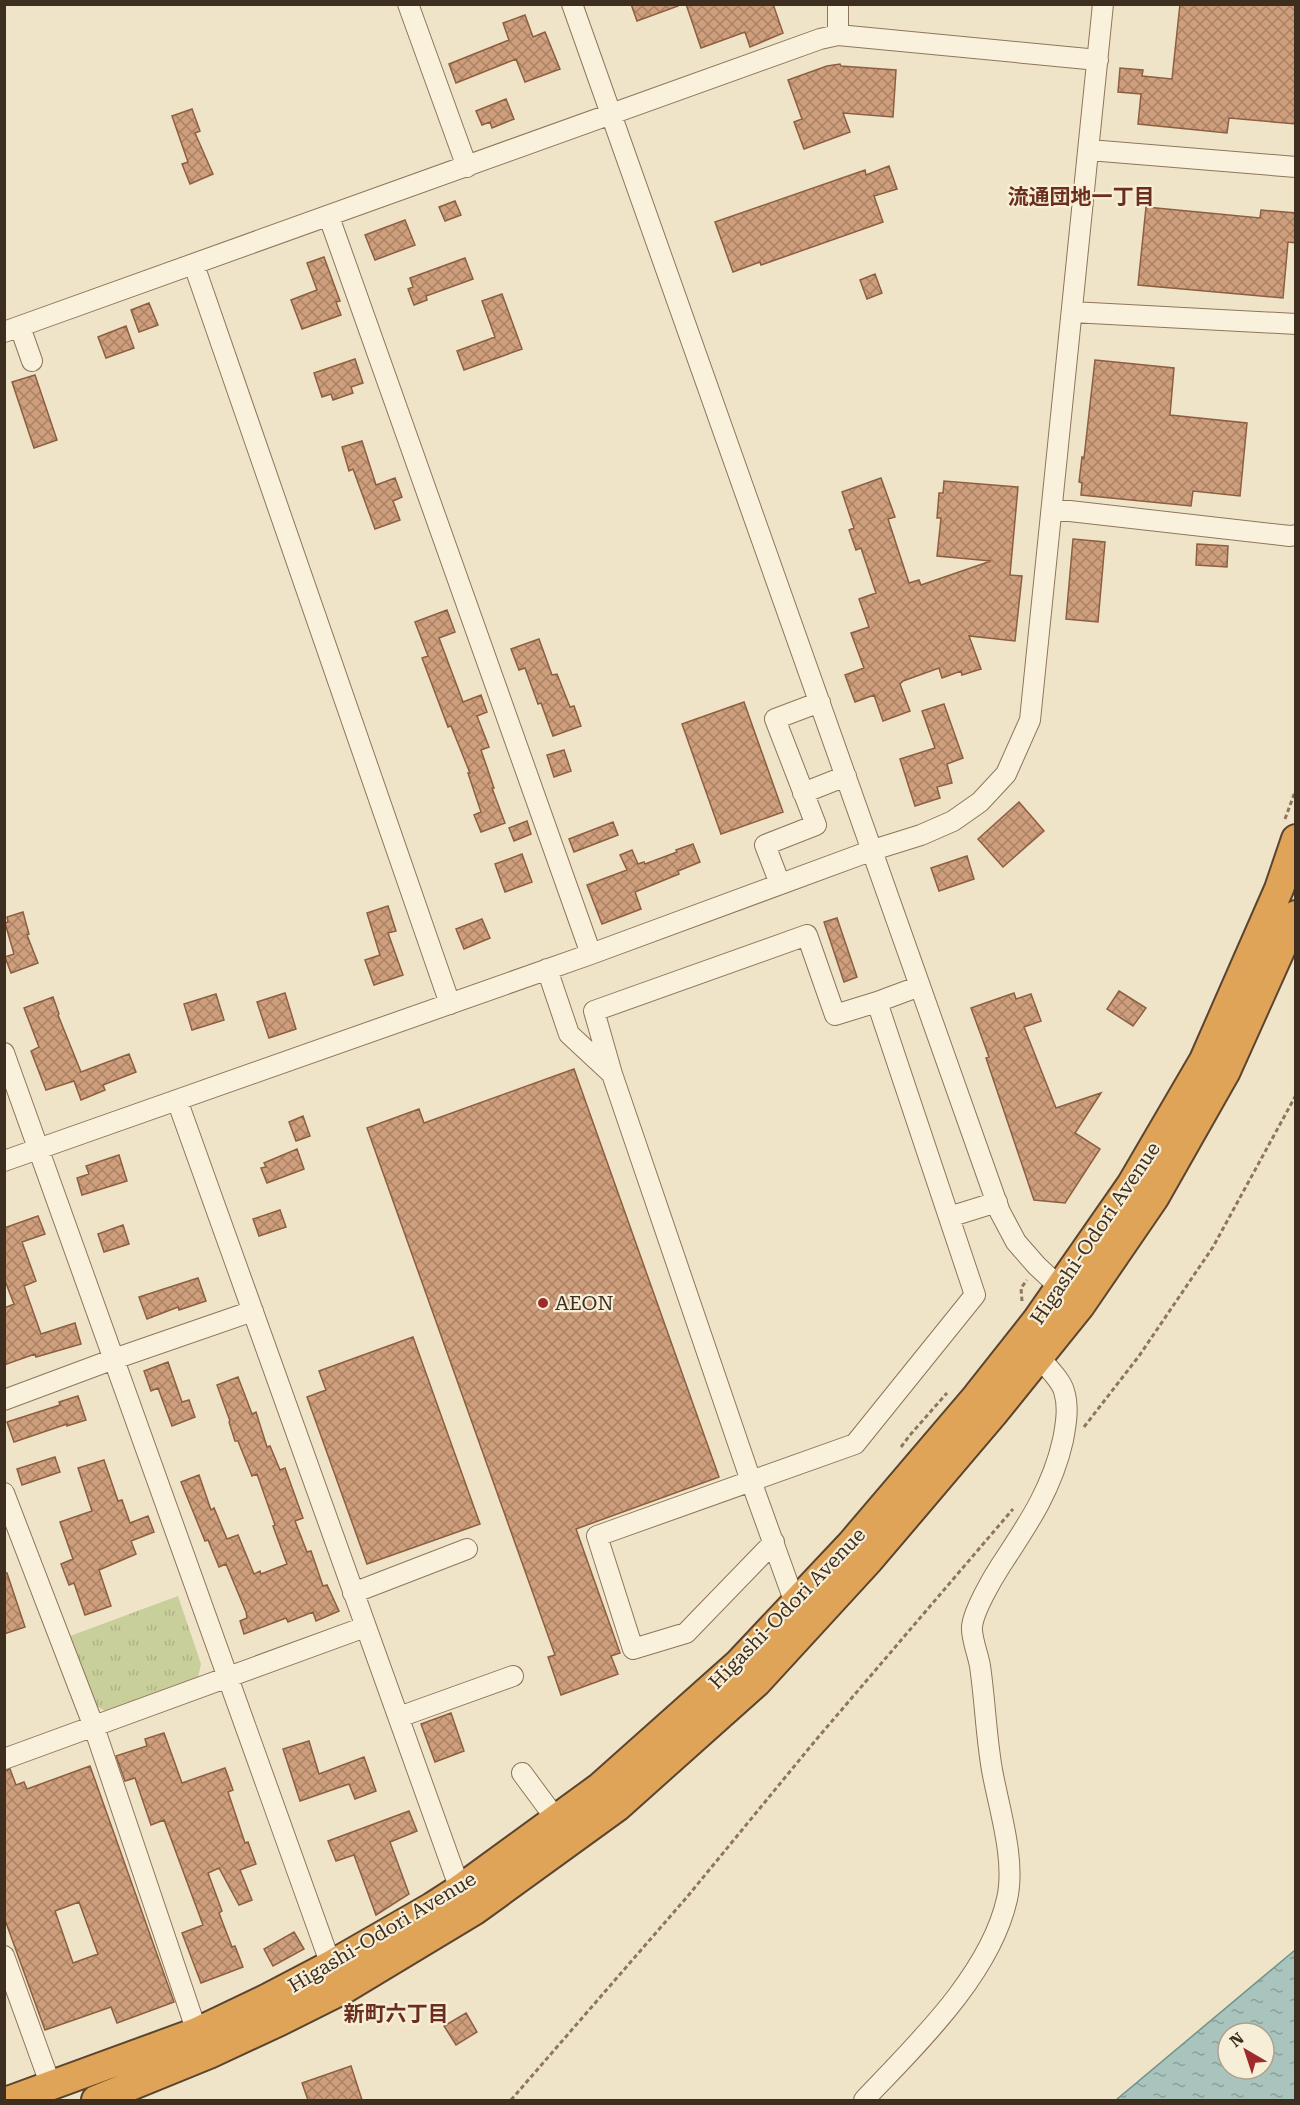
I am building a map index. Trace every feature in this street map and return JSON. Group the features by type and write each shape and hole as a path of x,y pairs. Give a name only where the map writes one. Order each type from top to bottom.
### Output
{"highway":[{"name":"Higashi-Odori Avenue","path":"96,2100 203,2043 337,1977 617,1807 757,1682 869,1560 1040,1358 1070,1297 1131,1185 1204,1060 1279,889 1296,839"},
{"name":"Higashi-Odori Avenue","path":"467,1900 556,1819 600,1787 738,1664 851,1544 977,1396 1070,1297 1154,1198 1226,1071 1296,915"},
{"name":"Higashi-Odori Avenue","path":"11,2100 51,2086 203,2043"}],"street":[{"path":"408,4 467,167"},
{"path":"572,4 997,1202 1016,1242 1037,1266 1070,1297"},
{"path":"838,4 838,35"},
{"path":"4,1161 591,954 873,850 921,835 953,821 980,802 1006,774 1030,720 1103,4"},
{"path":"32,361 12,330 820,39 838,35 1098,60"},
{"path":"1089,150 1296,167"},
{"path":"329,217 591,954"},
{"path":"194,265 450,1004"},
{"path":"1072,312 1296,324"},
{"path":"1052,509 1296,535"},
{"path":"780,885 765,845 816,825 775,719 820,702"},
{"path":"803,793 846,776"},
{"path":"795,1603 612,1074 594,1011 807,935 835,1015 920,986"},
{"path":"547,969 569,1034 612,1074"},
{"path":"774,1542 686,1633 633,1649 597,1536 855,1444 975,1295 877,1002"},
{"path":"4,1053 337,1977"},
{"path":"177,1100 352,1593 467,1900"},
{"path":"950,1217 997,1202"},
{"path":"4,1400 253,1311"},
{"path":"864,2100 928,2031 987,1954 1008,1899 1009,1865 992,1768 980,1666 972,1626 987,1587 1038,1507 1059,1459 1067,1420 1064,1389 1040,1358"},
{"path":"4,1493 94,1727 203,2043"},
{"path":"352,1593 467,1549"},
{"path":"4,1760 365,1628"},
{"path":"399,1717 513,1676"},
{"path":"522,1773 556,1819"},
{"path":"4,1956 51,2086"}],"path":[{"path":"1059,1459 1139,1356 1214,1247 1296,1095"},
{"path":"1022,1310 1021,1288 1037,1266"},
{"path":"898,1452 910,1435 954,1387"},
{"path":"512,2100 687,1897 822,1732 1020,1502"}],"green space":[{"path":"178,1596 201,1664 198,1678 105,1711 95,1705 70,1636"}],"water":[{"path":"1295,1950 1295,2100 1116,2100"}],"building":[{"path":"631,4 678,4 678,6 637,21"},
{"path":"686,4 773,4 783,33 750,47 745,32 701,48"},
{"path":"1180,4 1296,4 1296,124 1229,118 1227,133 1138,124 1141,94 1118,92 1120,68 1143,70 1142,76 1172,79"},
{"path":"525,15 533,37 545,32 560,69 525,82 516,59 456,83 449,64 509,40 503,23"},
{"path":"840,64 841,66 896,70 893,117 843,113 850,132 804,149 794,122 802,119 788,80 827,66"},
{"path":"506,99 514,119 492,128 490,122 482,125 476,111"},
{"path":"192,109 200,131 195,133 213,174 190,184 182,164 188,162 172,116"},
{"path":"889,166 897,189 874,196 883,222 761,265 760,262 733,272 715,222 865,170 866,175"},
{"path":"455,201 461,215 445,221 439,207"},
{"path":"1146,207 1260,218 1261,210 1296,213 1296,243 1288,242 1283,298 1138,285"},
{"path":"405,220 415,245 375,260 365,235"},
{"path":"324,257 340,301 336,302 341,315 302,329 291,300 317,290 307,263"},
{"path":"465,258 473,279 426,296 427,300 414,305 408,289 413,287 410,278"},
{"path":"875,274 882,293 867,299 860,280"},
{"path":"502,294 522,349 464,370 457,351 495,337 482,301"},
{"path":"149,303 158,325 139,332 131,310"},
{"path":"126,326 134,348 106,358 98,337"},
{"path":"355,359 363,383 351,387 353,393 333,400 331,394 322,397 314,373"},
{"path":"1095,360 1174,368 1170,415 1247,423 1240,496 1193,491 1191,506 1081,495 1082,483 1079,482 1082,457 1084,458"},
{"path":"35,375 57,440 34,448 12,382"},
{"path":"362,441 376,485 395,478 402,497 393,501 400,520 375,529 353,469 349,471 342,447"},
{"path":"881,478 895,517 888,519 909,583 919,580 921,585 991,561 937,556 941,518 937,518 939,493 943,493 944,481 1018,487 1010,575 1022,576 1015,641 969,636 981,669 962,675 961,671 942,678 939,668 903,681 900,684 910,711 883,721 874,695 855,702 845,675 864,668 851,633 869,627 859,599 876,593 861,548 856,550 849,530 854,528 842,492"},
{"path":"1073,539 1105,542 1098,622 1066,619"},
{"path":"1197,544 1228,546 1227,567 1196,565"},
{"path":"447,610 455,632 439,638 463,702 481,695 487,712 477,716 489,747 481,750 505,823 481,832 474,815 481,812 468,773 470,773 451,726 448,727 422,658 428,656 415,622"},
{"path":"539,639 552,675 557,674 570,707 574,706 581,726 553,736 525,668 519,670 511,649"},
{"path":"744,702 783,812 721,834 682,724"},
{"path":"944,704 963,758 947,764 952,783 937,787 940,798 915,806 900,759 935,748 922,711"},
{"path":"564,750 571,771 554,777 547,755"},
{"path":"1019,802 1044,831 1003,867 978,839"},
{"path":"527,821 531,834 514,841 509,828"},
{"path":"613,822 618,835 574,852 569,839"},
{"path":"693,844 700,862 678,871 679,874 635,892 641,909 602,924 587,885 627,870 620,855 632,850 638,864 644,862 645,864"},
{"path":"522,854 532,882 505,892 495,864"},
{"path":"967,856 974,879 939,891 931,868"},
{"path":"388,906 396,931 388,933 403,975 374,985 365,960 380,955 367,913"},
{"path":"23,912 29,934 27,935 38,963 11,973 5,957 14,954 5,923 8,922 7,917"},
{"path":"837,918 857,977 844,982 824,922"},
{"path":"482,919 490,938 464,949 456,929"},
{"path":"1119,991 1146,1008 1133,1026 1107,1009"},
{"path":"285,993 296,1029 269,1038 257,1002"},
{"path":"1014,993 1016,999 1031,994 1041,1021 1024,1027 1056,1108 1101,1093 1075,1133 1100,1149 1065,1203 1034,1200 986,1058 989,1057 971,1008"},
{"path":"216,994 224,1020 192,1030 184,1004"},
{"path":"53,997 81,1072 129,1054 136,1072 103,1085 105,1090 81,1100 74,1081 46,1090 31,1051 39,1047 24,1008"},
{"name":"AEON","path":"574,1069 719,1477 576,1529 620,1653 611,1656 618,1674 561,1695 548,1657 555,1655 367,1128 419,1109 424,1123"},
{"path":"303,1116 310,1136 296,1141 289,1122"},
{"path":"297,1149 304,1169 267,1183 261,1168 266,1167 264,1163"},
{"path":"119,1155 127,1181 82,1195 77,1178 89,1174 86,1166"},
{"path":"280,1210 286,1227 259,1236 253,1219"},
{"path":"38,1216 45,1234 22,1242 36,1281 24,1286 41,1334 75,1323 81,1344 36,1357 35,1354 4,1365 4,1308 14,1304 4,1278 4,1228"},
{"path":"123,1225 129,1244 104,1252 98,1234"},
{"path":"198,1278 206,1301 179,1310 178,1307 147,1319 139,1297"},
{"path":"413,1337 480,1524 367,1564 307,1397 326,1390 319,1371"},
{"path":"168,1362 182,1402 189,1400 195,1417 172,1426 158,1388 151,1391 144,1371"},
{"path":"238,1377 252,1414 256,1412 267,1447 270,1446 280,1470 285,1468 303,1518 295,1521 307,1552 311,1551 323,1586 327,1585 339,1611 316,1621 313,1612 288,1622 286,1618 244,1634 240,1621 247,1618 246,1612 226,1564 219,1567 208,1540 205,1541 181,1482 199,1475 211,1510 214,1508 227,1539 238,1535 254,1574 260,1571 261,1574 287,1564 257,1474 252,1476 238,1441 235,1441 217,1385"},
{"path":"78,1396 86,1420 14,1442 7,1422 60,1405 59,1402"},
{"path":"55,1457 60,1472 22,1485 17,1469"},
{"path":"104,1460 118,1501 122,1500 130,1523 148,1516 154,1532 131,1541 136,1554 99,1570 111,1606 85,1615 74,1583 69,1585 61,1564 73,1559 60,1522 92,1511 78,1468"},
{"path":"4,1573 7,1573 25,1627 4,1634"},
{"path":"451,1713 464,1751 435,1762 421,1724"},
{"path":"164,1733 182,1783 225,1768 233,1790 228,1792 245,1843 248,1842 256,1864 240,1870 252,1900 239,1905 219,1868 208,1873 222,1911 219,1913 232,1947 235,1946 243,1967 201,1983 182,1933 203,1925 164,1820 151,1825 135,1778 125,1781 116,1756 147,1746 145,1739"},
{"path":"309,1741 319,1774 364,1757 376,1791 355,1799 349,1784 300,1801 283,1749"},
{"path":"90,1766 174,2002 117,2023 111,2007 45,2030 4,1917 4,1771 10,1769 16,1785 24,1782 27,1789","holes":["79,1902 98,1954 73,1963 55,1911"]},
{"path":"409,1811 417,1831 390,1842 409,1894 376,1915 354,1855 336,1861 328,1841"},
{"path":"294,1932 304,1949 273,1966 264,1949"},
{"path":"466,2013 477,2032 456,2045 444,2026"},
{"path":"351,2066 362,2100 308,2100 302,2083"}],"place":[{"name":"AEON","path":"543,1303"}],"district":[{"name":"流通団地一丁目","path":"1081,197"},
{"name":"新町六丁目","path":"396,2014"}]}
